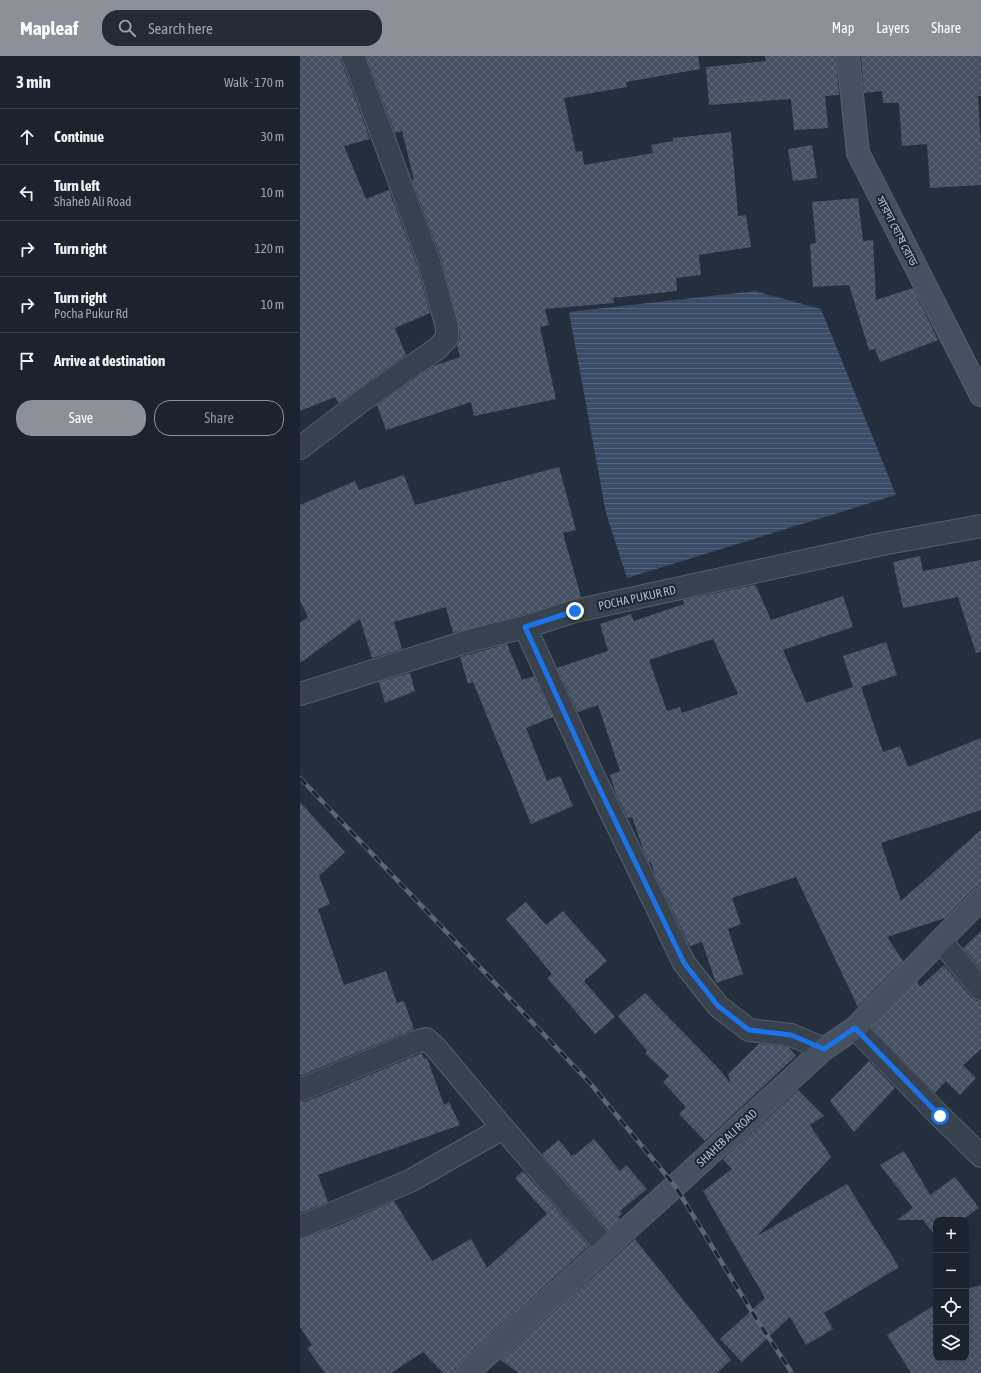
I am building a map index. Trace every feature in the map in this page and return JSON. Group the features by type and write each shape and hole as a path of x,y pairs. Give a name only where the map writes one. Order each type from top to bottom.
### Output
{"main road":[{"name":"সারদা ঘোষ রোড","path":"848,56 858,152 981,395"},
{"name":"SHAHEB ALI ROAD","path":"467,1373 824,1049 855,1028 981,899"}],"street":[{"path":"300,448 360,402 438,348 447,338 447,327 429,261 353,56"},
{"name":"POCHA PUKUR RD","path":"300,694 472,640 525,627 575,611 882,544 981,526"},
{"path":"525,627 592,773 684,963 718,1006 749,1030 791,1035 824,1049"},
{"path":"941,941 981,989"},
{"path":"855,1028 981,1156"},
{"path":"300,1090 415,1042 426,1039 436,1048 606,1247"},
{"path":"300,1227 410,1181 503,1128"}],"water":[{"path":"755,291 821,309 896,495 627,578 606,513 569,312"}],"building":[{"path":"300,56 341,56 341,60 370,139 344,146 366,199 389,190 417,265 430,313 395,328 406,355 338,403 335,397 300,411"},
{"path":"366,56 698,56 700,69 626,82 627,87 564,98 576,152 582,151 584,165 653,153 651,145 673,141 673,138 731,132 738,216 746,215 751,247 699,255 701,275 676,278 677,291 613,298 614,303 545,309 549,325 540,327 556,399 474,416 471,402 386,430 377,405 433,366 460,357 457,345 460,338 459,327 441,257 412,180 414,180 402,131 395,133"},
{"path":"765,56 836,56 839,95 825,96 828,128 794,130 791,99 709,105 706,67 766,61"},
{"path":"861,56 981,56 981,96 978,96 981,146 981,185 930,188 927,144 902,146 899,103 883,103 882,91 864,93"},
{"path":"812,145 817,178 793,181 788,149"},
{"path":"858,198 863,241 873,240 876,300 913,288 938,340 880,362 875,349 869,350 849,285 813,287 810,244 816,243 812,202"},
{"path":"559,467 576,530 563,533 581,597 522,615 453,633 446,607 394,622 402,649 372,658 360,619 300,663 300,623 308,617 300,601 300,505 355,481 359,490 404,475 415,505"},
{"path":"920,556 923,571 981,560 981,652 976,653 958,597 903,608 893,562"},
{"path":"754,585 756,586 771,620 843,596 853,627 783,650 806,703 853,687 843,656 886,642 897,675 861,687 883,752 900,746 908,767 981,738 981,810 881,843 901,901 981,830 981,887 977,887 972,890 945,918 887,937 903,961 858,1007 796,877 732,898 741,924 728,929 743,974 716,983 702,942 690,946 655,875 651,862 649,862 644,852 632,817 628,818 616,794 610,775 620,771 598,705 578,712 557,668 608,651 600,624 631,614 634,621 684,604 683,600","holes":["713,639 738,694 682,713 680,707 667,711 649,660"]},
{"path":"507,644 522,680 534,676 553,717 526,728 547,781 560,776 573,806 531,824 473,682 468,684 460,657"},
{"path":"410,673 415,691 385,703 379,682"},
{"path":"300,802 345,852 319,876 330,904 318,909 344,985 386,971 397,1003 404,1001 414,1029 300,1076"},
{"path":"526,902 546,925 563,911 607,961 584,981 615,1017 595,1034 547,978 552,974 506,919"},
{"path":"981,931 981,969 963,948"},
{"path":"944,965 971,997 976,1001 981,1001 981,1049 963,1065 976,1078 960,1095 946,1081 935,1093 872,1028 917,982 920,987"},
{"path":"645,993 720,1070 731,1084 728,1074 759,1044 788,1047 796,1056 705,1141 679,1114 686,1107 663,1082 669,1076 645,1053 647,1051 618,1016"},
{"path":"422,1053 424,1059 427,1058 444,1105 449,1102 460,1125 318,1175 328,1202 300,1213 300,1102 305,1102"},
{"path":"869,1061 895,1088 854,1132 830,1101"},
{"path":"798,1090 824,1116 810,1125 831,1157 757,1236 847,1184 899,1267 824,1313 833,1329 806,1345 790,1317 742,1362 720,1339 765,1298 703,1191 732,1169 723,1159"},
{"path":"594,1139 620,1171 626,1165 647,1189 620,1211 622,1214 618,1217 620,1219 608,1230 542,1154 559,1140 572,1156"},
{"path":"904,1151 930,1195 955,1177 979,1208 966,1217 933,1217 933,1233 923,1220 897,1220 913,1208 880,1165"},
{"path":"523,1171 589,1246 459,1364 455,1369 455,1373 443,1373 423,1352 391,1373 325,1373 307,1348 312,1345 300,1327 300,1239 337,1226 394,1201 432,1261 471,1239 487,1268 547,1214 515,1178"},
{"path":"635,1239 731,1360 717,1373 519,1373 500,1360"},
{"path":"981,1285 981,1373 911,1373 887,1335 933,1306 933,1361 969,1361 969,1288"}],"railway":[{"path":"300,778 590,1083 675,1186 757,1320 792,1373"}],"route":[{"path":"575,611 525,627 592,773 684,963 718,1006 749,1030 791,1035 824,1049 855,1028 940,1116"}]}
